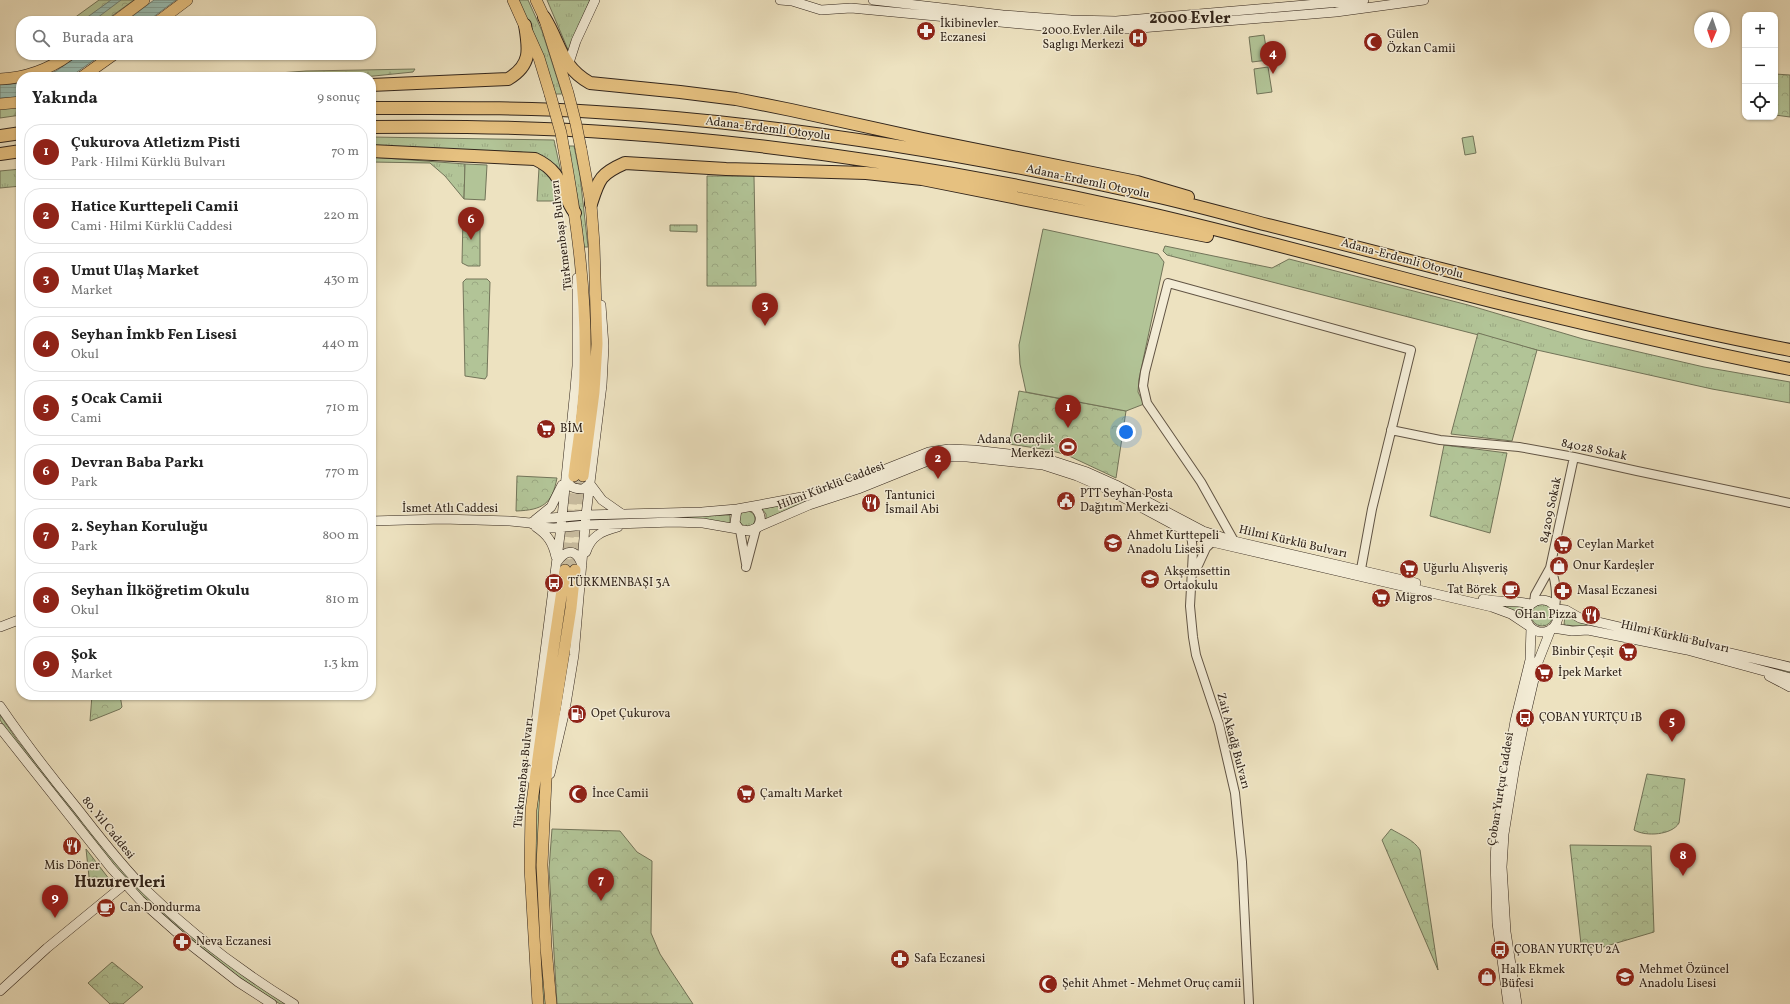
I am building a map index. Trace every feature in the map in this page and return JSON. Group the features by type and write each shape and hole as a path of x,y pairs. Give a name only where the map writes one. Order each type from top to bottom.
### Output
{"highway":[{"path":"540,6 568,66 579,77 590,83 736,99 1137,182 1169,190 1294,231"},
{"path":"376,85 508,79 517,74 525,64 529,51 525,25"},
{"name":"Adana-Erdemli Otoyolu","path":"376,108 459,107 594,112 711,122 808,133 904,147 1036,170 1146,194 1465,275 1622,313 1790,350"},
{"name":"Adana-Erdemli Otoyolu","path":"376,127 534,128 610,132 725,142 821,154 928,170 1012,185 1135,211 1297,250 1506,305 1720,355 1790,369"},
{"path":"0,136 16,134"},
{"path":"376,151 535,159 553,171 560,180 567,202 575,213"},
{"path":"0,154 16,152"},
{"path":"591,204 602,177 610,169 625,163 726,169 866,173 922,179 964,186 1246,244 1297,250"},
{"path":"1506,305 1550,322 1659,348 1790,376"},
{"path":"1622,313 1635,312 1790,344"}],"main road":[{"path":"123,16 144,0"},
{"path":"166,16 187,0"},
{"name":"Türkmenbaşı Bulvarı","path":"513,0 539,58 550,94 561,133 575,213 580,255 585,371 578,478"},
{"path":"568,66 576,41 595,0"},
{"path":"780,0 808,3 821,10 837,4 863,9 1075,29 1128,29 1336,12 1424,0"},
{"path":"873,0 1004,15 1071,20 1116,21 1364,0"},
{"path":"532,805 531,761 561,523 578,478 594,392 597,344 594,244 591,204 576,124 568,93 540,6"},
{"path":"38,72 51,67 62,60"},
{"path":"89,72 106,60"},
{"path":"0,79 16,77"},
{"path":"0,104 16,102"},
{"name":"Hilmi Kürklü Bulvarı","path":"737,509 807,496 838,488 929,452 949,449 974,450 1044,458 1087,472 1116,485 1203,531 1234,541 1361,569 1494,601 1516,600 1533,603"},
{"name":"Hilmi Kürklü Caddesi","path":"530,524 539,520 586,525 672,522 703,523 748,531 756,529 809,505 858,490 924,462 942,457 966,457 1043,465 1077,476 1107,489 1191,534"},
{"path":"578,478 602,500 622,514"},
{"path":"574,569 586,525 586,515 578,478"},
{"path":"557,562 551,540 544,533 530,524 551,508 559,494 578,478"},
{"path":"753,506 761,518 756,529"},
{"path":"737,509 735,523 740,530"},
{"name":"Hilmi Kürklü Caddesi","path":"561,523 586,515 702,512 737,509"},
{"name":"İsmet Atlı Caddesi","path":"376,521 442,519 510,521 530,524"},
{"path":"574,569 594,536 609,529 631,524"},
{"name":"Hilmi Kürklü Bulvarı","path":"1191,534 1212,542 1492,607 1511,614 1530,627"},
{"path":"557,562 562,555 569,552 575,553 579,557 574,569"},
{"name":"Türkmenbaşı Bulvarı","path":"538,1004 530,868 532,805 574,569"},
{"name":"Türkmenbaşı Bulvarı","path":"551,1004 546,947 542,865 547,760 571,608 574,569"},
{"path":"1545,600 1550,602 1556,608 1558,619 1552,629 1538,632 1530,627 1526,616 1527,610 1533,603 1545,600"},
{"name":"Hilmi Kürklü Bulvarı","path":"1556,608 1566,610 1580,618 1790,667"},
{"path":"0,627 16,621"},
{"path":"0,631 12,623"},
{"name":"Çoban Yurtçu Caddesi","path":"1508,1004 1497,923 1495,858 1497,829 1515,721 1530,660 1530,627"},
{"name":"Hilmi Kürklü Bulvarı","path":"1552,629 1596,631 1687,650 1790,678"},
{"name":"Çoban Yurtçu Caddesi","path":"1517,1004 1506,932 1502,867 1504,834 1515,766 1538,662 1552,629"},
{"path":"1755,669 1790,687"},
{"name":"80. Yıl Caddesi","path":"0,706 43,765 122,865 141,885 200,937 246,972 294,1004"},
{"name":"80. Yıl Caddesi","path":"0,728 72,820 140,900 192,946 238,982 272,1004"},
{"path":"0,991 47,948 125,884"}],"street":[{"path":"1234,541 1201,482 1147,403 1143,386 1145,372 1168,283 1411,350 1371,516 1361,569"},
{"name":"84028 Sokak","path":"1391,430 1440,440 1519,447 1574,457 1790,503"},
{"name":"84209 Sokak","path":"1550,568 1574,457"},
{"path":"740,530 746,567 756,529"},
{"name":"Zait Akadğ Bulvarı","path":"1191,534 1193,552 1193,578 1190,606 1192,637 1196,655 1219,724 1235,793 1242,862 1249,1004"},
{"path":"1193,578 1206,548 1212,542"},
{"path":"1533,603 1535,595 1550,568"},
{"path":"1550,568 1553,574 1557,600 1556,608"}],"green space":[{"path":"99,0 134,0 112,16 77,16"},
{"path":"518,0 528,0 542,31 562,94 555,94"},
{"path":"547,0 590,0 569,52"},
{"path":"1264,35 1268,60 1252,62 1249,37"},
{"path":"1268,67 1272,92 1257,94 1254,69"},
{"path":"415,69 413,72 376,76 376,72 292,72"},
{"path":"1778,74 1790,75 1790,117 1778,115"},
{"path":"16,106 16,116 0,118 0,108"},
{"path":"1473,136 1476,153 1465,155 1462,138"},
{"path":"376,137 554,140 562,177 540,157 521,152 406,148 376,145"},
{"path":"568,146 574,146 580,176 588,247 584,247 579,205"},
{"path":"376,157 465,164 464,199 445,176 430,163 376,162"},
{"path":"465,164 487,165 485,200 464,199"},
{"path":"539,168 548,173 564,201 537,201"},
{"path":"16,169 16,186 0,188 0,171"},
{"path":"707,176 754,176 756,286 707,286"},
{"path":"480,211 480,266 468,266 462,263 463,217 470,212"},
{"path":"670,225 697,225 697,232 670,231"},
{"path":"1043,229 1158,254 1164,262 1139,379 1138,392 1144,404 1126,411 1026,392 1020,364 1019,345"},
{"path":"1165,246 1272,268 1289,259 1468,305 1583,339 1704,367 1790,382 1790,403 1712,389 1537,350 1167,255 1163,251"},
{"path":"466,279 487,279 490,282 487,376 485,379 465,376 463,282"},
{"path":"1478,333 1537,350 1512,441 1451,434"},
{"path":"1019,391 1126,411 1116,478 1067,455 1049,450 1009,444"},
{"path":"1444,445 1507,453 1490,533 1430,516"},
{"path":"955,452 1010,455 1042,460 1063,466 1123,492 1200,533 1215,538 1496,604 1523,605 1520,615 1496,606 1214,540 1199,534 1107,486 1040,461 955,454 933,456"},
{"path":"931,456 855,487 795,506 766,521 766,514 762,509 843,490"},
{"path":"517,476 557,478 552,494 545,504 533,509 516,511"},
{"path":"747,511 753,513 755,519 753,525 747,527 741,525 739,519 741,513"},
{"path":"730,515 730,524 690,519 623,518"},
{"path":"1542,604 1550,607 1553,615 1550,623 1542,626 1534,623 1531,615 1534,607"},
{"path":"1565,615 1590,625 1710,652 1790,672 1790,674 1590,627 1564,625"},
{"path":"92,700 121,700 122,707 120,709 90,721"},
{"path":"0,715 17,740 114,861 286,1004 280,1004 236,975 136,891 111,863 14,741 0,720"},
{"path":"539,772 543,772 546,1004 542,1004 534,825"},
{"path":"1647,774 1685,779 1679,823 1671,830 1658,834 1645,834 1634,830"},
{"path":"552,829 620,831 637,852 652,861 651,933 660,954 693,1004 557,1004 549,869"},
{"path":"1391,829 1411,841 1420,850 1438,970 1382,840"},
{"path":"1570,845 1651,846 1654,932 1603,947 1587,948 1581,944"},
{"path":"86,849 113,884 90,886"},
{"path":"112,962 143,987 123,1004 110,1004 88,983"}],"water":[{"path":"111,0 121,0 100,16 89,16"},
{"path":"154,0 176,0 155,16 133,16"},
{"path":"72,60 94,60 77,72 54,72"},
{"path":"16,83 16,97 0,99 0,85"}],"tunnel":[{"path":"575,570 583,476"},
{"path":"565,570 574,477"}],"place":[{"name":"İkibinevler Eczanesi","path":"926,31"},
{"name":"2000 Evler Aile Saglıgı Merkezi","path":"1138,38"},
{"name":"Gülen Özkan Camii","path":"1373,42"},
{"name":"Seyhan İmkb Fen Lisesi","path":"1273,74"},
{"name":"Devran Baba Parkı","path":"471,240"},
{"name":"Umut Ulaş Market","path":"765,326"},
{"name":"Çukurova Atletizm Pisti","path":"1068,428"},
{"name":"BİM","path":"546,429"},
{"name":"Adana Gençlik Merkezi","path":"1068,447"},
{"name":"Hatice Kurttepeli Camii","path":"938,479"},
{"name":"PTT Seyhan Posta Dağıtım Merkezi","path":"1066,501"},
{"name":"Tantunici İsmail Abi","path":"871,503"},
{"name":"Ahmet Kurttepeli Anadolu Lisesi","path":"1113,543"},
{"name":"Ceylan Market","path":"1563,545"},
{"name":"Onur Kardeşler","path":"1559,566"},
{"name":"Uğurlu Alışveriş","path":"1409,569"},
{"name":"Akşemsettin Ortaokulu","path":"1150,579"},
{"name":"TÜRKMENBAŞI 3A","path":"554,583"},
{"name":"Tat Börek","path":"1511,590"},
{"name":"Masal Eczanesi","path":"1563,591"},
{"name":"Migros","path":"1381,598"},
{"name":"OHan Pizza","path":"1591,615"},
{"name":"Binbir Çeşit","path":"1628,652"},
{"name":"İpek Market","path":"1544,673"},
{"name":"Opet Çukurova","path":"577,714"},
{"name":"ÇOBAN YURTÇU 1B","path":"1525,718"},
{"name":"5 Ocak Camii","path":"1672,742"},
{"name":"İnce Camii","path":"578,794"},
{"name":"Çamaltı Market","path":"746,794"},
{"name":"Mis Döner","path":"72,846"},
{"name":"Seyhan İlköğretim Okulu","path":"1683,876"},
{"name":"2. Seyhan Koruluğu","path":"601,901"},
{"name":"Can Dondurma","path":"106,908"},
{"name":"Şok","path":"55,918"},
{"name":"Neva Eczanesi","path":"182,942"},
{"name":"ÇOBAN YURTÇU 2A","path":"1500,950"},
{"name":"Safa Eczanesi","path":"900,959"},
{"name":"Halk Ekmek Büfesi","path":"1487,977"},
{"name":"Mehmet Özüncel Anadolu Lisesi","path":"1625,977"},
{"name":"Şehit Ahmet - Mehmet Oruç camii","path":"1048,984"}],"district":[{"name":"2000 Evler","path":"1190,19"},
{"name":"Huzurevleri","path":"120,883"}]}
